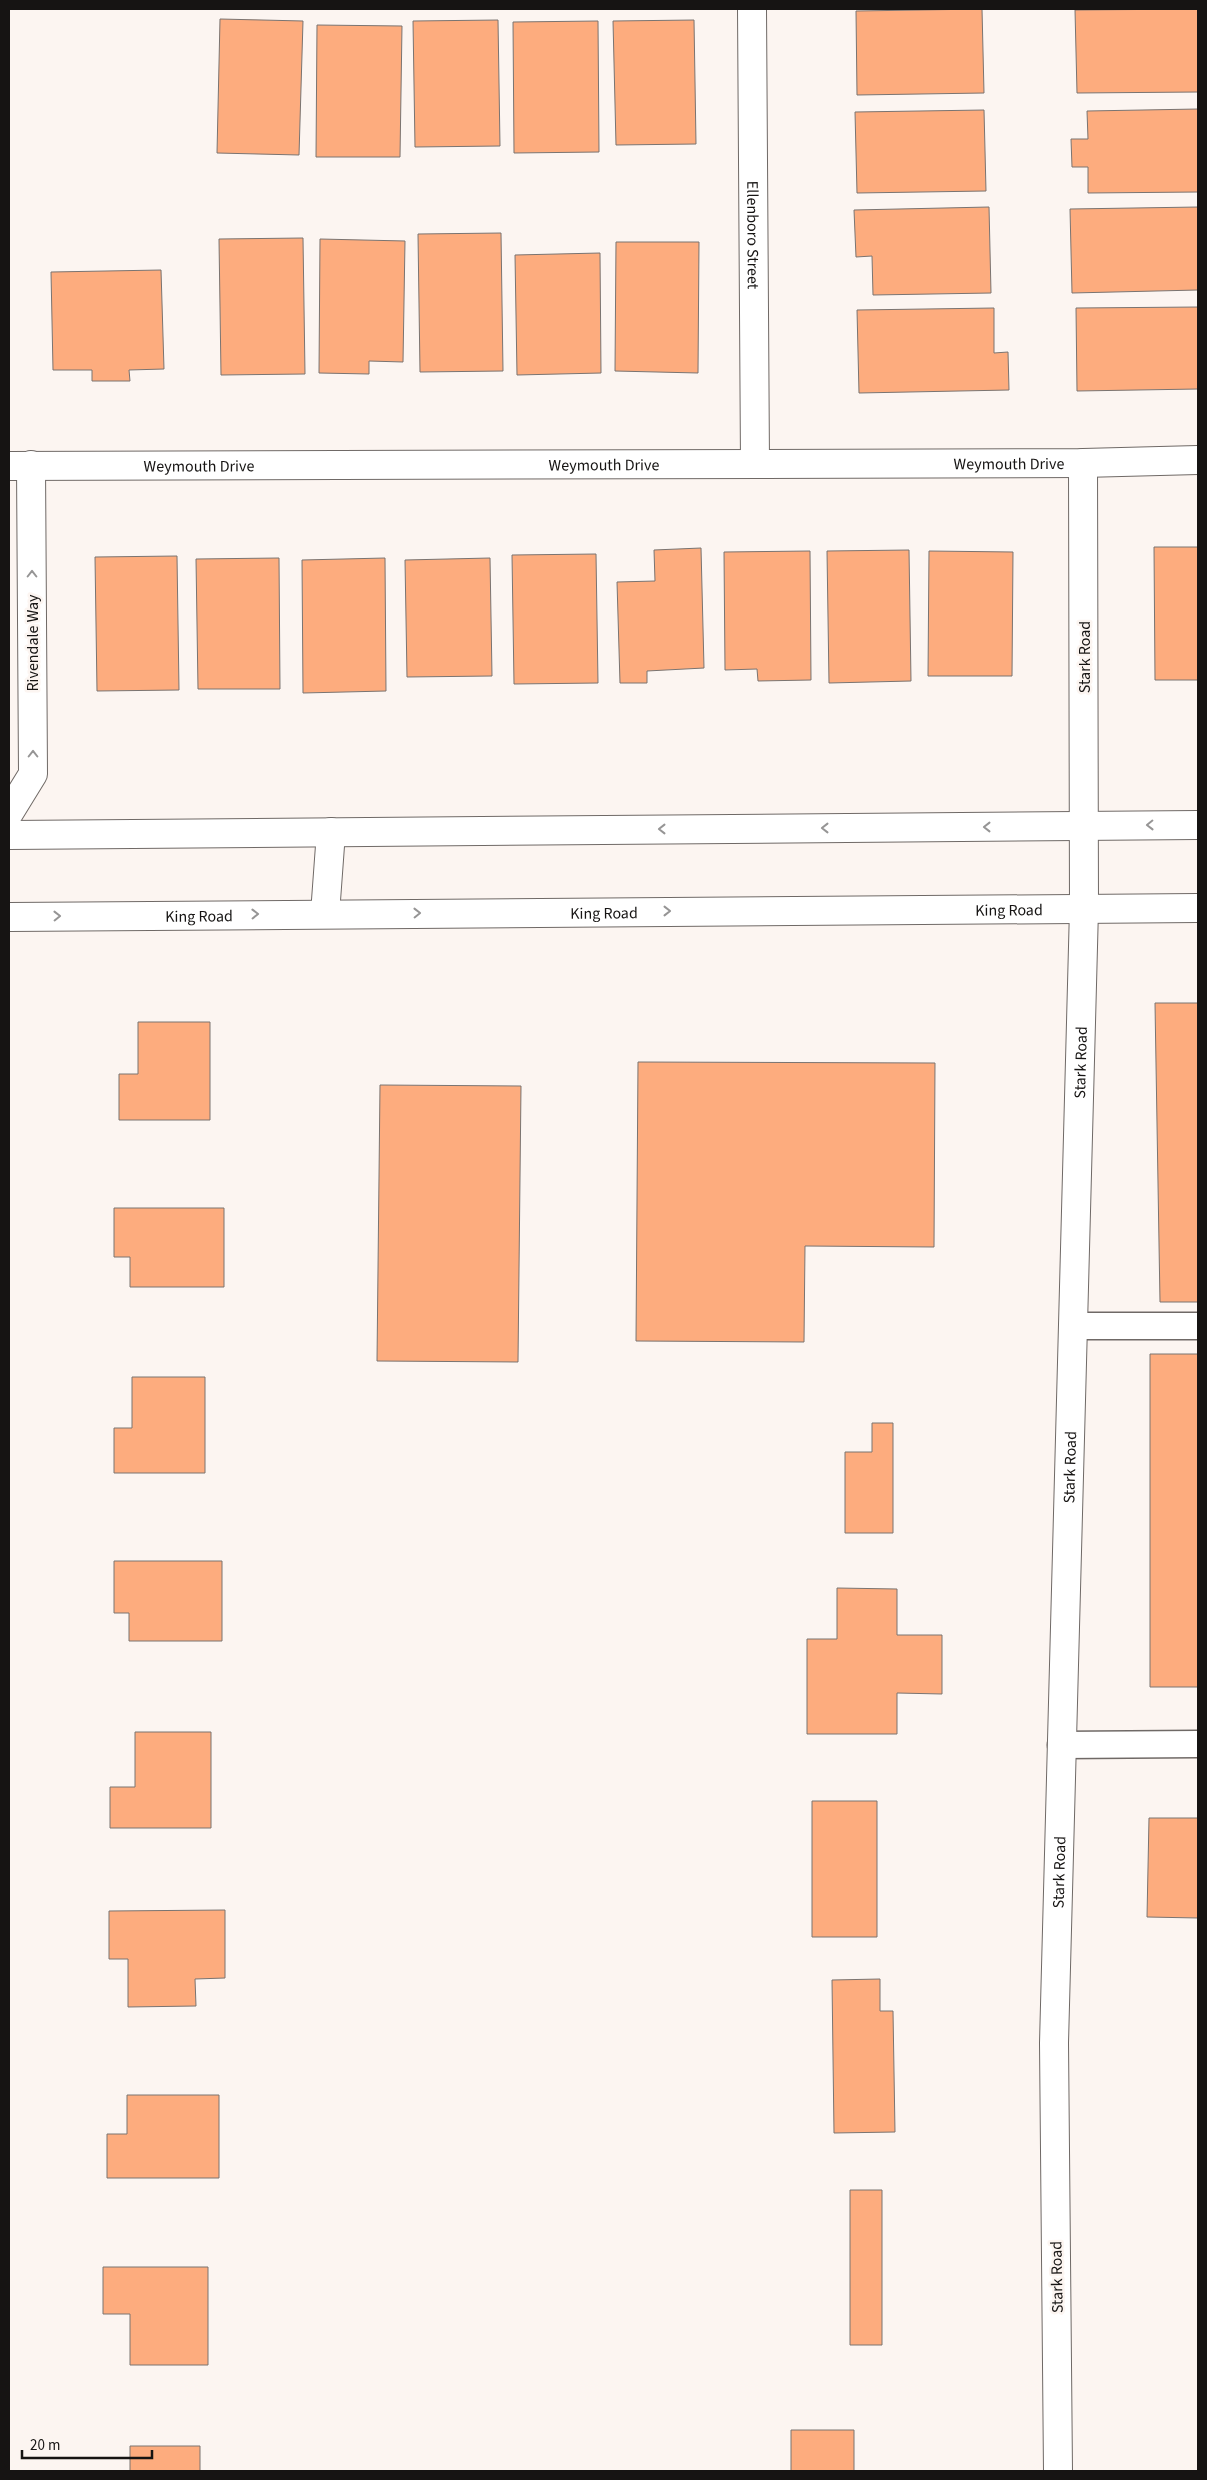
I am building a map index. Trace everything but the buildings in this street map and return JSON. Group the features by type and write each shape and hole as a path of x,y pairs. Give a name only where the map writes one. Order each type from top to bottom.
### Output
{"street":[{"name":"Ellenboro Street","path":"752,9 755,462"},
{"name":"Weymouth Drive","path":"20,466 1198,460"},
{"name":"Stark Road","path":"1058,2471 1054,2043 1084,910 1083,462"},
{"name":"Rivendale Way","path":"9,813 34,774 20,466"},
{"path":"9,834 1198,825"},
{"path":"325,914 331,832"},
{"name":"King Road","path":"9,917 1198,908"}],"lane":[{"path":"1073,1326 1198,1326"},
{"path":"1061,1745 1198,1744"}]}
